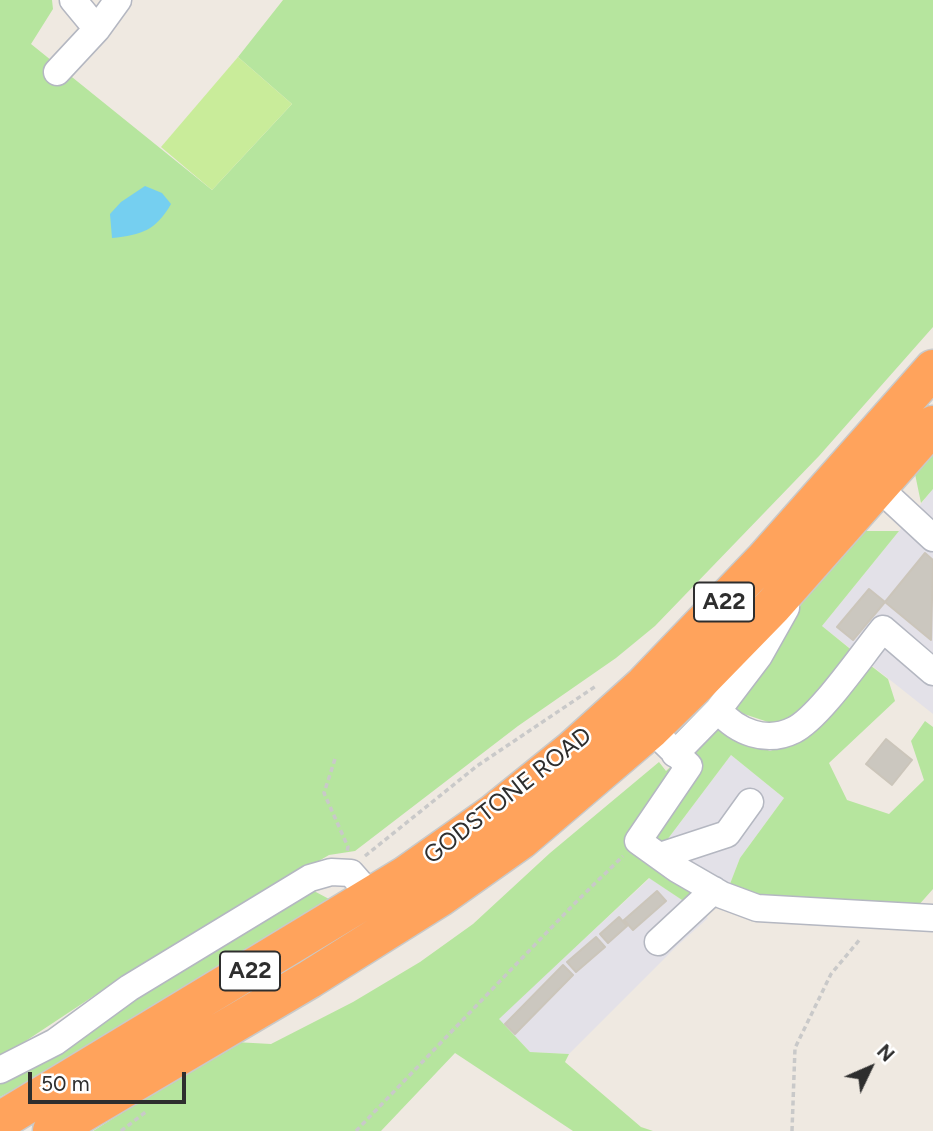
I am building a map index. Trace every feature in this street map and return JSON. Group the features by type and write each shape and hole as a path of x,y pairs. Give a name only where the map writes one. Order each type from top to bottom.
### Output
{"highway":[{"name":"GODSTONE ROAD","path":"0,1121 354,881 407,875 494,813 572,750 644,685 763,561 933,369"},
{"name":"GODSTONE ROAD","path":"52,1131 310,979 439,898 663,741 716,665 803,572 933,425"}],"street":[{"path":"73,0 97,29"},
{"path":"57,72 97,29 119,0"},
{"path":"878,488 933,538"},
{"path":"803,572 791,600 758,656 718,710 663,741 689,766 638,841 714,890 757,908 933,918"},
{"path":"718,710 728,722 748,733 774,737 796,729 824,703 883,629 933,672"},
{"path":"660,856 727,834 750,802"},
{"path":"0,1070 55,1042 129,988 310,878 331,872 354,881"},
{"path":"658,942 714,890"}],"path":[{"path":"354,881 368,853 477,766 599,684"},
{"path":"335,759 324,793 348,847 354,881"},
{"path":"356,1131 638,841"},
{"path":"792,1131 795,1048 831,974 880,915"}],"shaded area":[{"path":"933,489 933,714 822,626"},
{"path":"731,755 784,798 740,858 728,889 681,862 667,840"},
{"path":"650,878 708,918 569,1054 530,1052 498,1019"}],"green space":[{"path":"0,0 52,0 53,9 31,44 212,190 292,104 238,57 283,0 933,0 933,327 819,456 655,626 616,658 518,726 355,851 329,855 139,966 0,1058"},
{"path":"238,57 292,104 212,190 161,147"},
{"path":"933,453 933,489 921,503 915,474"},
{"path":"861,531 899,531 822,626 854,652 804,714 774,724 732,710 767,663 803,601"},
{"path":"866,662 888,679 895,701 829,763 847,800 889,814 924,780 911,741 925,721 933,727 933,889 917,907 764,902 728,889 740,858 784,798 731,755 667,840 692,887 688,904 649,878 499,1019 530,1052 569,1054 565,1062 641,1127 653,1131 573,1131 455,1053 381,1131 93,1131 235,1042 271,1044 353,1002 420,962 473,924 550,853 659,762 666,771 713,727 770,751 813,734"},
{"path":"314,891 329,899 328,911 154,1017 0,1097 0,1079 168,980 263,919"}],"water":[{"path":"145,186 162,193 171,204 160,220 147,230 112,238 110,214 121,202"}],"building":[{"path":"925,553 933,560 931,640 885,602"},
{"path":"869,589 885,602 853,640 837,627"},
{"path":"886,739 912,760 892,785 866,764"},
{"path":"657,891 666,901 633,930 624,920"},
{"path":"619,917 627,926 608,943 600,934"},
{"path":"596,937 605,947 576,972 567,962"},
{"path":"563,965 573,975 515,1034 505,1024"}]}
